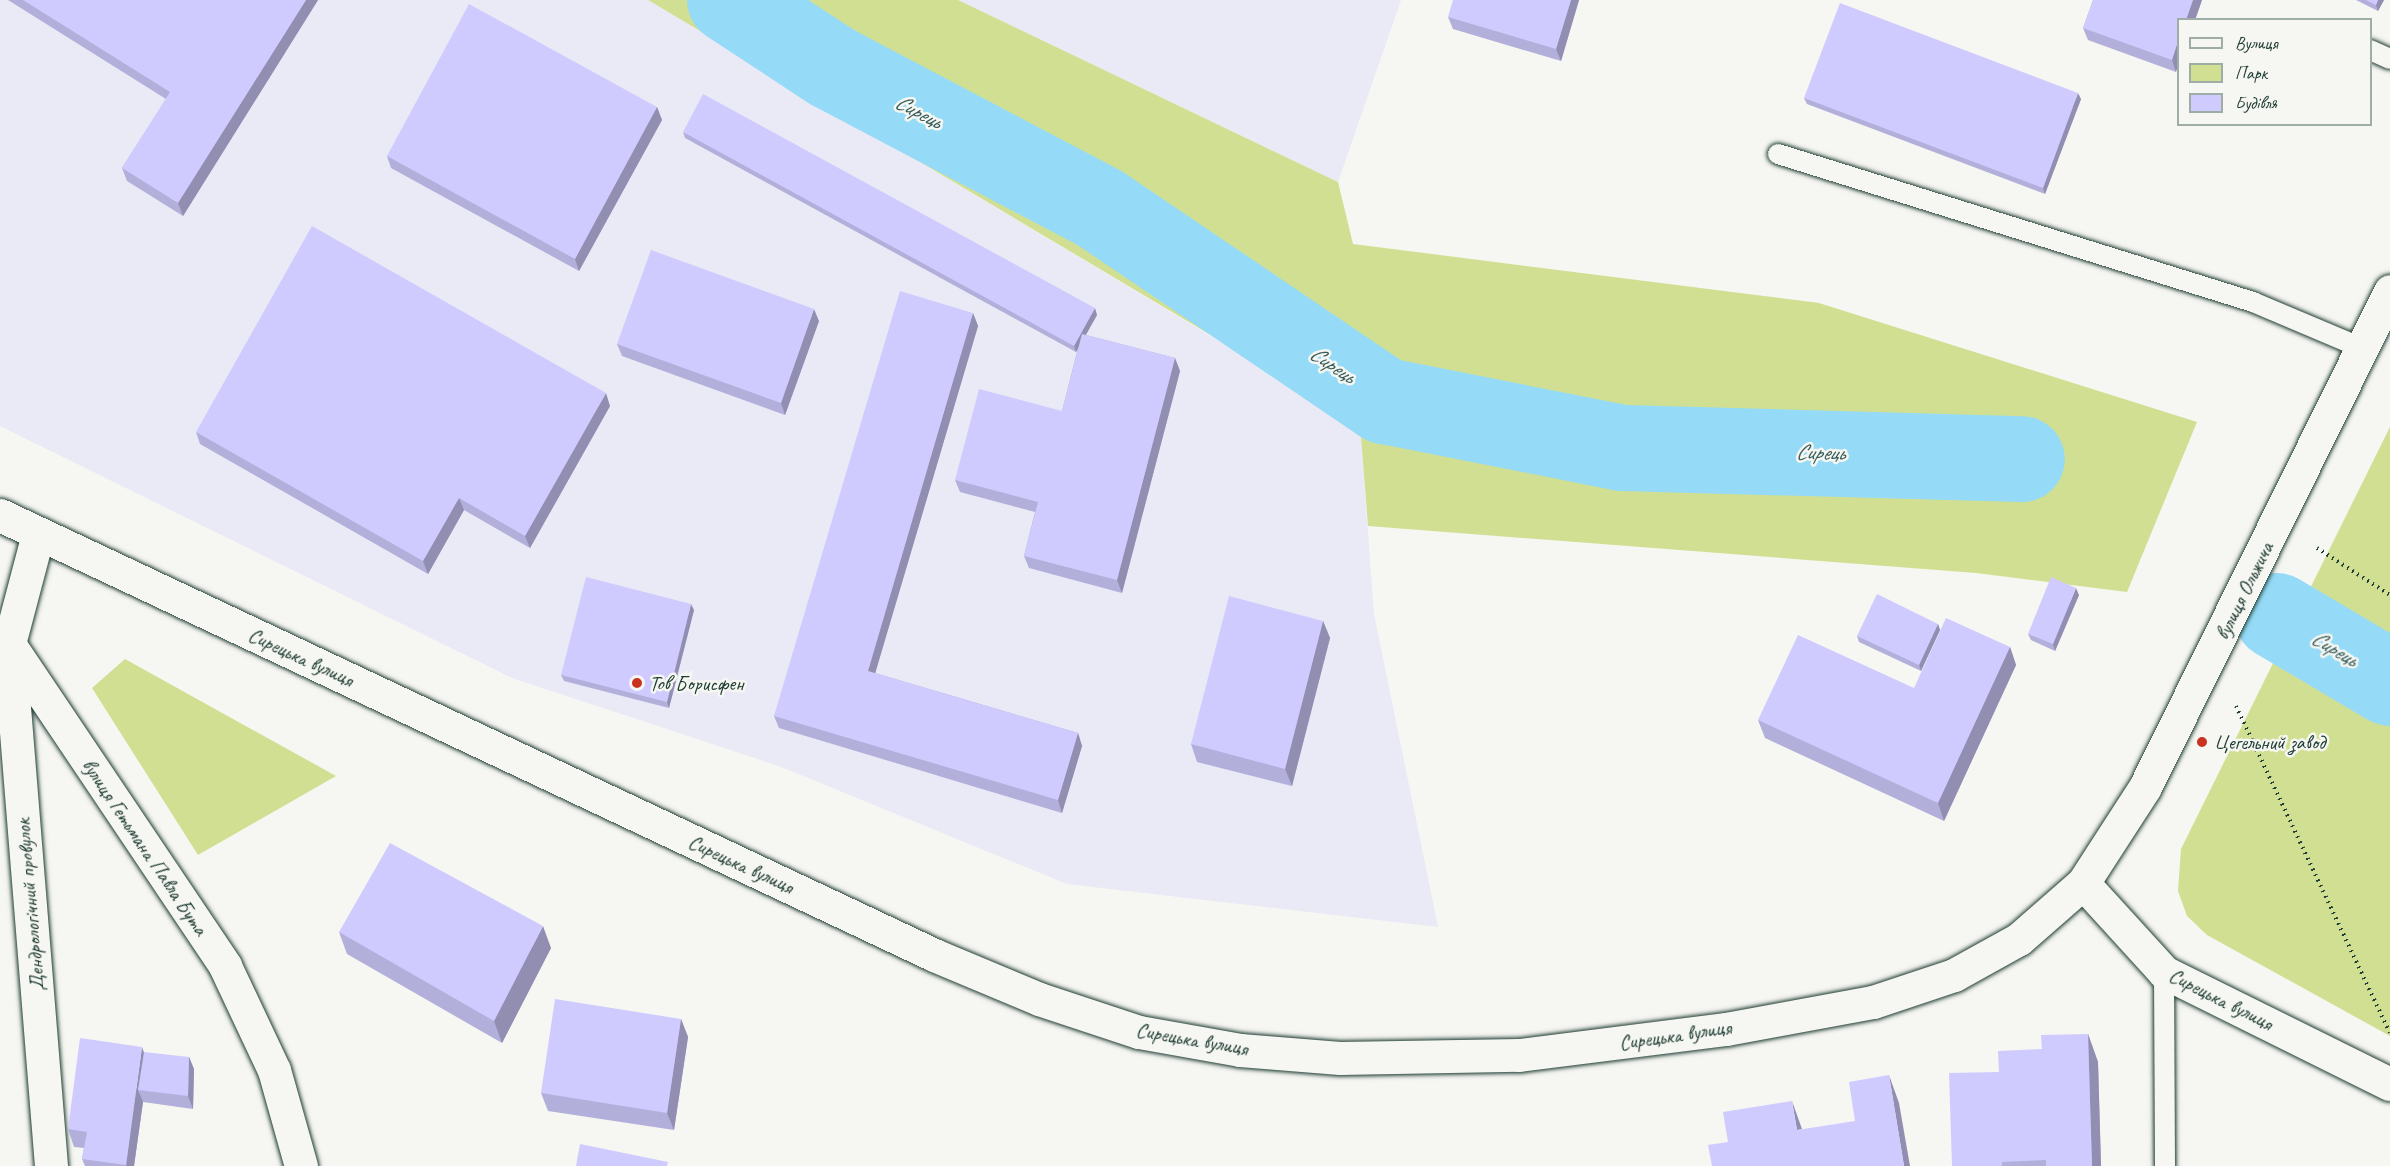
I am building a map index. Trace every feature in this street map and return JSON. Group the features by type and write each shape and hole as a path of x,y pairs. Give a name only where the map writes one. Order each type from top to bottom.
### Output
{"main road":[{"name":"вулиця Ольжича","path":"2083,883 2145,787 2364,349 2390,291"},
{"name":"Сирецька вулиця","path":"0,515 934,955 1039,999 1140,1032 1240,1050 1340,1058 1519,1055 1726,1029 1873,1002 1954,975 2019,939 2083,883 2164,972 2390,1084"},
{"path":"4,647 38,534"},
{"name":"Дендрологічний провулок","path":"4,647 51,1166"},
{"name":"вулиця Гетьмана Павла Бута","path":"4,647 225,966 274,1070 301,1166"}],"lane":[{"path":"2372,51 2390,59"},
{"path":"1778,154 2253,302 2364,349"},
{"path":"2164,972 2165,1166"}],"path":[{"path":"2317,548 2390,595"},
{"path":"2236,706 2390,1033"}],"shaded area":[{"path":"0,0 648,0 1360,425 1374,614 1438,927 1067,884 779,766 512,678 0,426"},
{"path":"958,0 1401,0 1338,182"}],"green space":[{"path":"648,0 958,0 1338,182 1353,244 1819,303 2197,422 2127,592 1976,573 1368,526 1360,424"},
{"path":"2390,427 2390,1036 2207,935 2187,916 2178,891 2181,849"},
{"path":"125,659 336,776 198,855 92,688"}],"building":[{"path":"23,0 306,0 178,203 122,168 170,92"},
{"path":"1453,0 1571,0 1556,49 1448,17"},
{"path":"2093,0 2193,0 2187,18 2177,18 2177,44 2172,60 2083,28"},
{"path":"2366,0 2378,0 2376,5"},
{"path":"1840,3 2078,93 2043,188 1804,98"},
{"path":"469,4 657,107 575,259 387,156"},
{"path":"703,94 1095,308 1074,346 683,132"},
{"path":"312,226 606,393 525,536 459,498 423,561 196,432"},
{"path":"651,250 814,309 781,403 617,344"},
{"path":"900,291 973,313 868,671 1078,733 1058,800 774,716"},
{"path":"1082,334 1175,358 1117,580 1024,556 1038,502 955,480 979,389 1062,411"},
{"path":"586,577 691,604 667,702 561,675"},
{"path":"2051,577 2076,588 2053,644 2028,634"},
{"path":"1877,594 1938,624 1919,665 1857,636"},
{"path":"1229,596 1323,621 1285,769 1191,744"},
{"path":"1946,618 2010,647 1938,803 1758,720 1798,635 1914,688"},
{"path":"390,843 543,926 494,1021 339,932"},
{"path":"555,999 681,1019 667,1113 541,1093"},
{"path":"2088,1034 2092,1166 2046,1166 2046,1160 2002,1162 2002,1166 1952,1166 1949,1073 1999,1072 1998,1051 2042,1049 2041,1035"},
{"path":"80,1038 142,1047 126,1165 82,1159 87,1132 68,1129"},
{"path":"144,1052 189,1057 188,1096 138,1090"},
{"path":"1889,1075 1904,1166 1712,1166 1708,1145 1728,1142 1723,1112 1792,1101 1797,1130 1855,1121 1849,1082"},
{"path":"580,1144 668,1162 667,1166 576,1166"}],"waterway":[{"name":"Сирець","path":"730,0 832,67 1101,209 1385,401 1623,448 2022,459"},
{"name":"Сирець","path":"2277,616 2390,683"}],"place":[{"name":"Тов Борисфен","path":"637,683"},
{"name":"Цегельний завод","path":"2202,742"}]}
